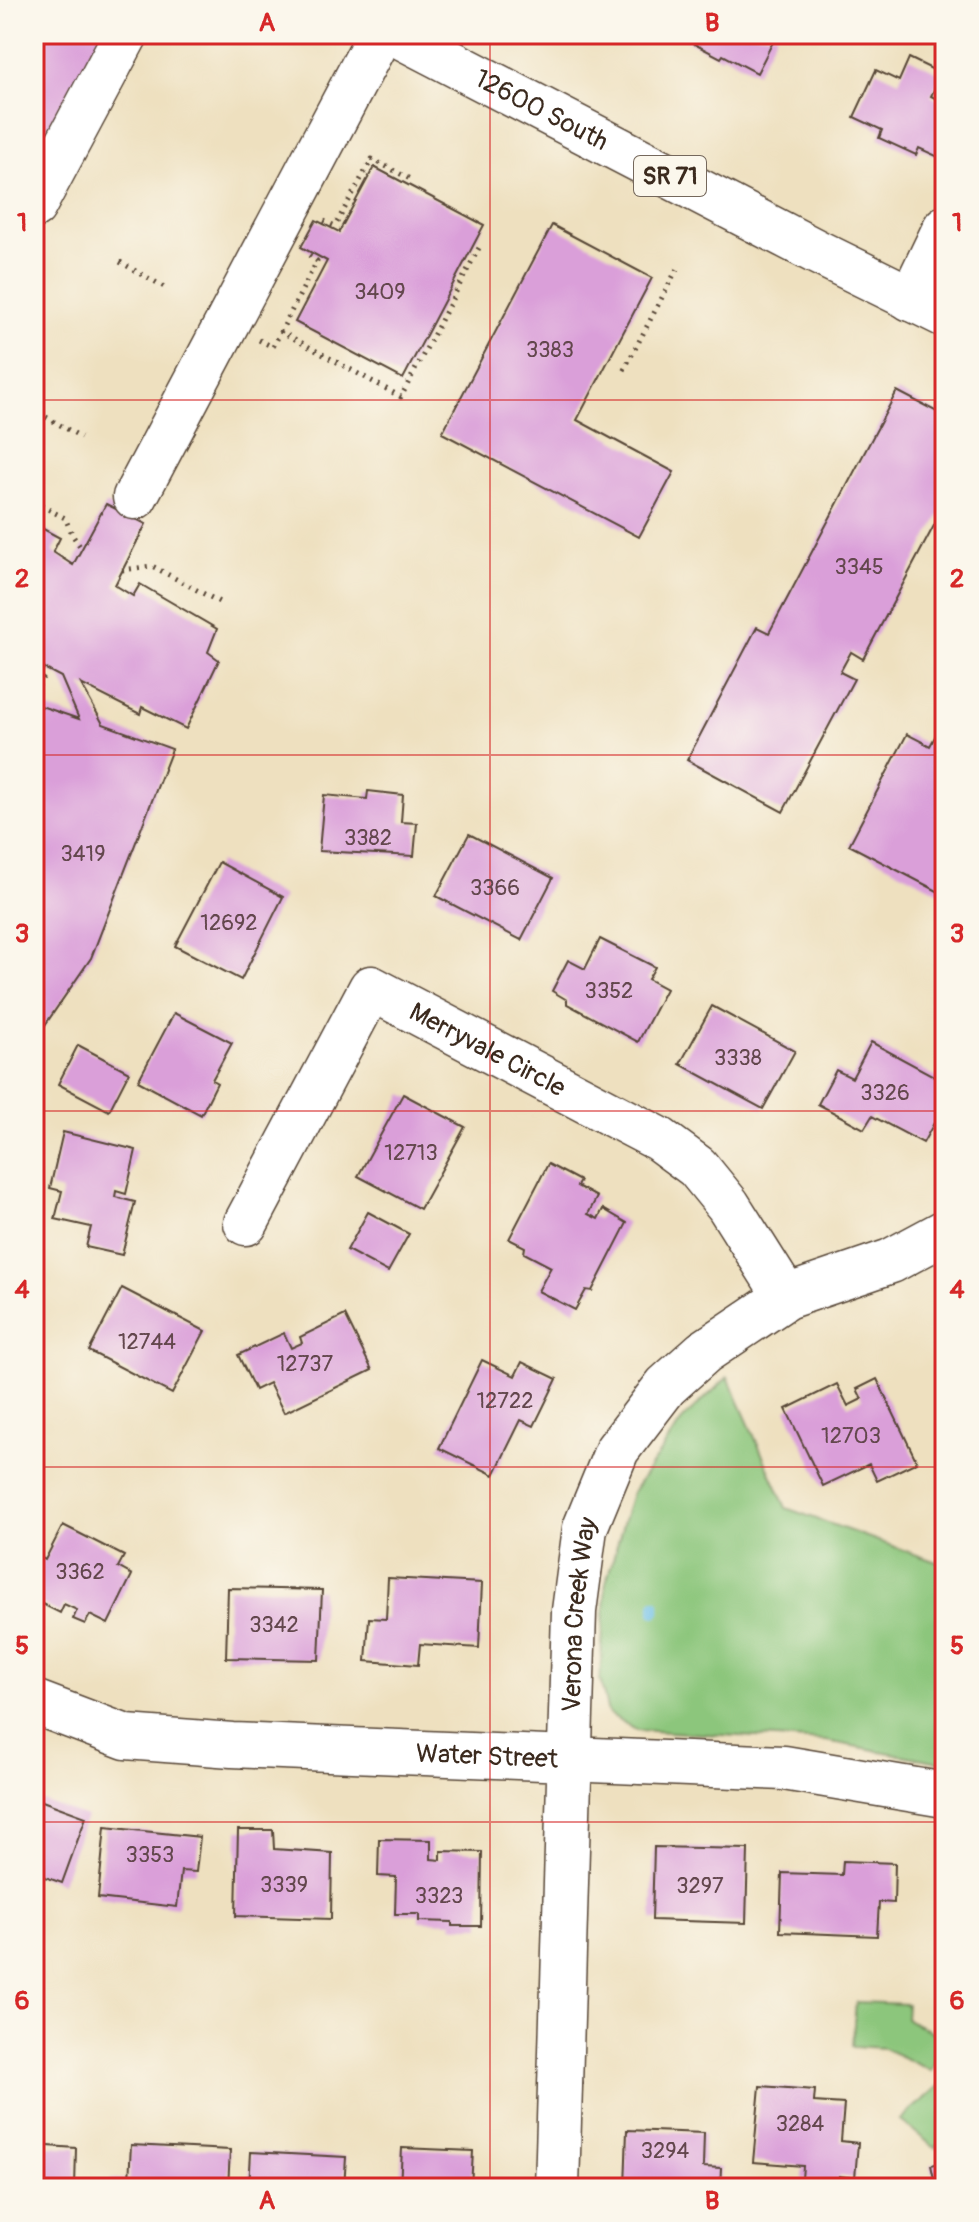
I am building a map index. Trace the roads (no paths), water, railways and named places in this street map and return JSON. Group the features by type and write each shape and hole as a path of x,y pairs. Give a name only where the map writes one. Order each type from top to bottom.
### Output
{"street":[{"path":"35,202 126,34"},
{"path":"135,497 380,34"},
{"name":"12600 South","path":"396,34 928,307"},
{"path":"928,307 945,228"},
{"name":"Merryvale Circle","path":"246,1223 371,988 672,1148 697,1167 728,1205 786,1297"},
{"name":"Verona Creek Way","path":"557,2188 574,1611 585,1528 617,1450 666,1386 704,1352 786,1297 891,1261 945,1232"},
{"name":"Water Street","path":"34,1702 126,1737 232,1745 784,1768 945,1795"}],"waterway":[{"path":"655,1604 655,1612"}]}
